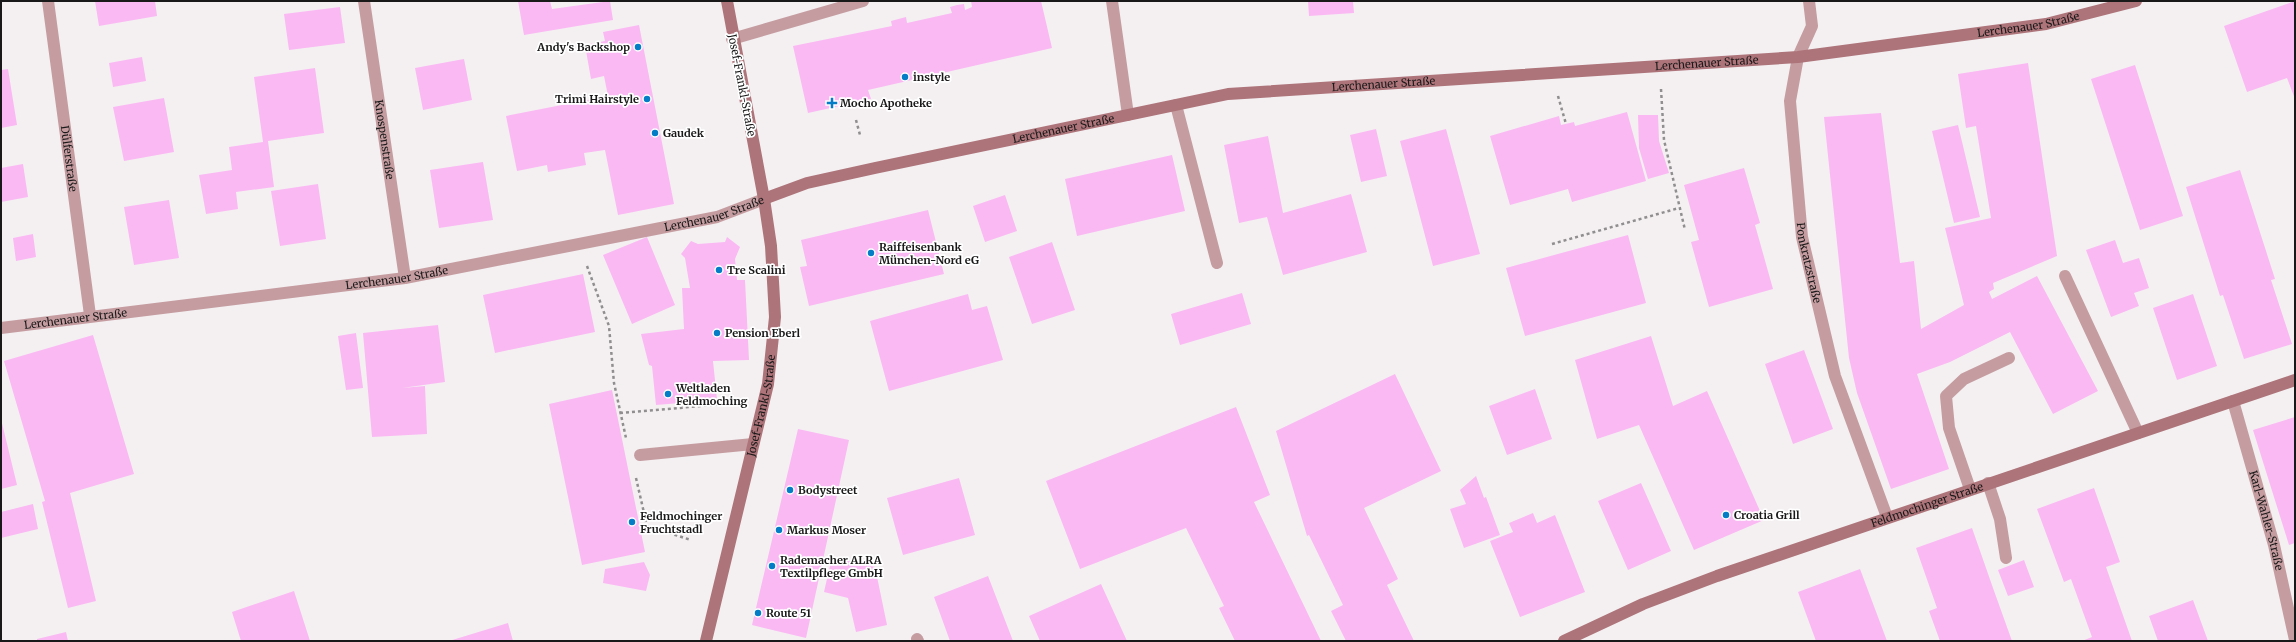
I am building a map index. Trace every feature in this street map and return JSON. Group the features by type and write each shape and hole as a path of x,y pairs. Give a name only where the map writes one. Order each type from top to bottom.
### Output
{"main road":[{"name":"Josef-Frankl-Straße","path":"706,641 768,384 775,317 771,246 764,199 732,39 727,1"},
{"name":"Lerchenauer Straße","path":"764,199 814,182 1228,94 1798,57 2046,24 2136,1"},
{"name":"Feldmochinger Straße","path":"1564,641 1643,604 1710,578 2295,380"}],"street":[{"name":"Dülferstraße","path":"48,1 90,315"},
{"name":"Knospenstraße","path":"364,1 405,278"},
{"path":"732,39 863,1"},
{"path":"1112,1 1128,115"},
{"name":"Ponkratzstraße","path":"1810,1 1812,26 1798,57 1790,100 1802,237 1836,376 1887,517"},
{"path":"1176,105 1217,263"},
{"name":"Lerchenauer Straße","path":"1,328 90,315 405,278 717,217 764,199"},
{"path":"2065,276 2138,433"},
{"path":"1970,489 1948,428 1946,396 1964,379 2009,358"},
{"name":"Karl-Wahler-Straße","path":"2233,401 2274,545 2295,640"},
{"path":"640,455 753,444"},
{"path":"1988,483 2000,520 2006,558"}],"path":[{"path":"1659,67 1664,140 1685,230"},
{"path":"1550,73 1566,124"},
{"path":"856,120 860,135"},
{"path":"1552,244 1679,208"},
{"path":"578,244 609,326 614,383"},
{"path":"620,413 737,403"}],"building":[{"path":"95,1 155,1 157,16 99,26"},
{"path":"518,1 550,1 552,9 610,1 613,20 524,35"},
{"path":"971,1 1041,1 1052,48 868,90 871,99 808,113 793,46 892,26 891,21 906,17 907,23 952,13 950,7 957,5 964,4 965,10 972,7"},
{"path":"1308,1 1353,1 1354,13 1309,16"},
{"path":"2295,1 2295,99 2287,78 2247,92 2224,26"},
{"path":"340,7 345,43 289,50 284,14"},
{"path":"639,25 674,204 618,215 605,150 584,153 586,165 548,172 547,165 517,171 506,116 608,96 604,76 591,79 585,45 605,41 603,32"},
{"path":"142,57 146,81 113,87 109,63"},
{"path":"464,59 472,100 423,110 415,68"},
{"path":"2028,63 2057,256 1993,283 1994,289 1989,292 1992,299 2037,276 2098,391 2053,414 2010,332 1950,362 1917,374 1949,469 1891,489 1857,393 1849,358 1824,117 1881,113 1900,263 1914,261 1921,329 1964,305 1945,228 1991,218 1976,126 1966,128 1958,74"},
{"path":"2135,65 2183,216 2140,230 2091,79"},
{"path":"315,68 324,133 268,141 274,187 236,192 238,209 206,214 199,175 232,170 229,147 263,142 254,77"},
{"path":"8,69 17,125 1,128 1,70"},
{"path":"164,98 174,152 124,161 113,107"},
{"path":"1627,112 1646,181 1572,202 1568,189 1510,205 1490,136 1559,116 1561,125 1574,122 1575,126"},
{"path":"1638,115 1658,115 1659,141 1669,173 1648,179 1639,148"},
{"path":"1958,125 1980,217 1954,223 1932,131"},
{"path":"1376,129 1387,176 1361,182 1350,135"},
{"path":"1446,129 1480,254 1433,266 1400,141"},
{"path":"1268,136 1283,213 1351,194 1367,252 1283,275 1267,217 1239,223 1224,145"},
{"path":"1172,155 1185,211 1077,236 1065,179"},
{"path":"483,162 493,220 439,228 430,170"},
{"path":"23,164 28,197 1,202 1,168"},
{"path":"1744,168 1760,223 1755,225 1773,289 1709,307 1691,242 1699,240 1684,185"},
{"path":"2240,170 2275,279 2271,280 2292,344 2244,359 2223,295 2220,296 2186,187"},
{"path":"318,184 326,239 280,246 271,191"},
{"path":"1005,195 1017,231 985,242 973,206"},
{"path":"169,200 179,258 134,265 124,207"},
{"name":"Raiffeisenbank München-Nord eG","path":"928,210 944,274 809,306 800,267 807,266 801,240"},
{"path":"33,234 36,257 16,261 13,238"},
{"path":"1628,235 1646,303 1525,336 1506,268"},
{"path":"647,237 675,305 632,324 603,255"},
{"path":"727,237 740,247 735,259 737,280 745,280 749,360 713,361 717,400 656,405 652,366 649,365 641,334 684,329 682,288 690,288 685,258 681,254 691,241 698,244 725,242"},
{"path":"2115,240 2123,263 2139,258 2149,288 2134,293 2139,306 2111,317 2086,250"},
{"path":"1052,242 1075,310 1032,324 1009,257"},
{"path":"583,274 595,332 495,353 483,295"},
{"path":"1242,293 1251,324 1180,345 1171,314"},
{"path":"968,294 972,310 987,306 1003,360 889,391 870,321"},
{"path":"2193,294 2217,366 2177,380 2153,308"},
{"path":"438,325 445,382 402,388 425,386 427,434 372,437 363,333"},
{"path":"356,333 363,388 346,390 338,336"},
{"path":"93,335 134,474 70,493 96,601 68,608 42,502 45,501 4,361"},
{"path":"1651,336 1673,406 1707,391 1764,520 1694,550 1639,425 1597,439 1575,360"},
{"path":"1804,350 1833,429 1793,444 1765,364"},
{"path":"1395,374 1441,471 1364,508 1398,579 1387,585 1414,641 1346,641 1331,611 1343,605 1309,535 1307,536 1276,431"},
{"path":"1535,389 1552,439 1507,455 1489,406"},
{"path":"612,390 645,552 582,565 549,404"},
{"path":"1236,407 1270,495 1254,502 1321,641 1235,641 1219,608 1224,606 1186,528 1080,569 1046,481"},
{"path":"2295,417 2295,543 2289,545 2253,430"},
{"path":"1,419 17,485 1,489"},
{"path":"798,429 849,440 806,638 752,625"},
{"path":"1476,476 1484,498 1486,497 1500,535 1464,548 1450,509 1466,504 1460,490"},
{"path":"959,478 975,535 903,555 887,498"},
{"path":"1641,483 1671,551 1628,570 1598,501"},
{"path":"2094,488 2120,562 2106,567 2132,641 2082,641 2092,637 2071,579 2064,582 2037,509"},
{"path":"33,504 38,529 1,538 1,512"},
{"path":"1533,513 1537,523 1555,515 1585,592 1520,617 1490,541 1513,532 1509,523"},
{"path":"1972,528 2012,641 1940,641 1929,611 1937,608 1916,548"},
{"path":"832,557 875,567 887,625 856,632 848,598 824,592"},
{"path":"2024,560 2034,587 2008,596 1998,570"},
{"path":"644,562 650,575 646,591 603,583 605,569"},
{"path":"1860,569 1887,641 1816,641 1798,592"},
{"path":"988,576 1013,641 950,641 934,597"},
{"path":"1101,584 1127,641 1040,641 1029,616"},
{"path":"294,591 310,641 241,641 232,612"},
{"path":"2193,600 2208,641 2158,641 2149,616"},
{"path":"508,623 513,641 449,641"},
{"path":"66,632 68,641 37,641 37,639"}],"place":[{"name":"Andy's Backshop","path":"638,47"},
{"name":"instyle","path":"905,77"},
{"name":"Trimi Hairstyle","path":"647,99"},
{"name":"Mocho Apotheke","path":"832,103"},
{"name":"Gaudek","path":"655,133"},
{"name":"Raiffeisenbank München-Nord eG","path":"871,253"},
{"name":"Tre Scalini","path":"719,270"},
{"name":"Pension Eberl","path":"717,333"},
{"name":"Weltladen Feldmoching","path":"668,394"},
{"name":"Bodystreet","path":"790,490"},
{"name":"Croatia Grill","path":"1726,515"},
{"name":"Feldmochinger Fruchtstadl","path":"632,522"},
{"name":"Markus Moser","path":"779,530"},
{"name":"Rademacher ALRA Textilpflege GmbH","path":"772,566"},
{"name":"Route 51","path":"758,613"}]}
